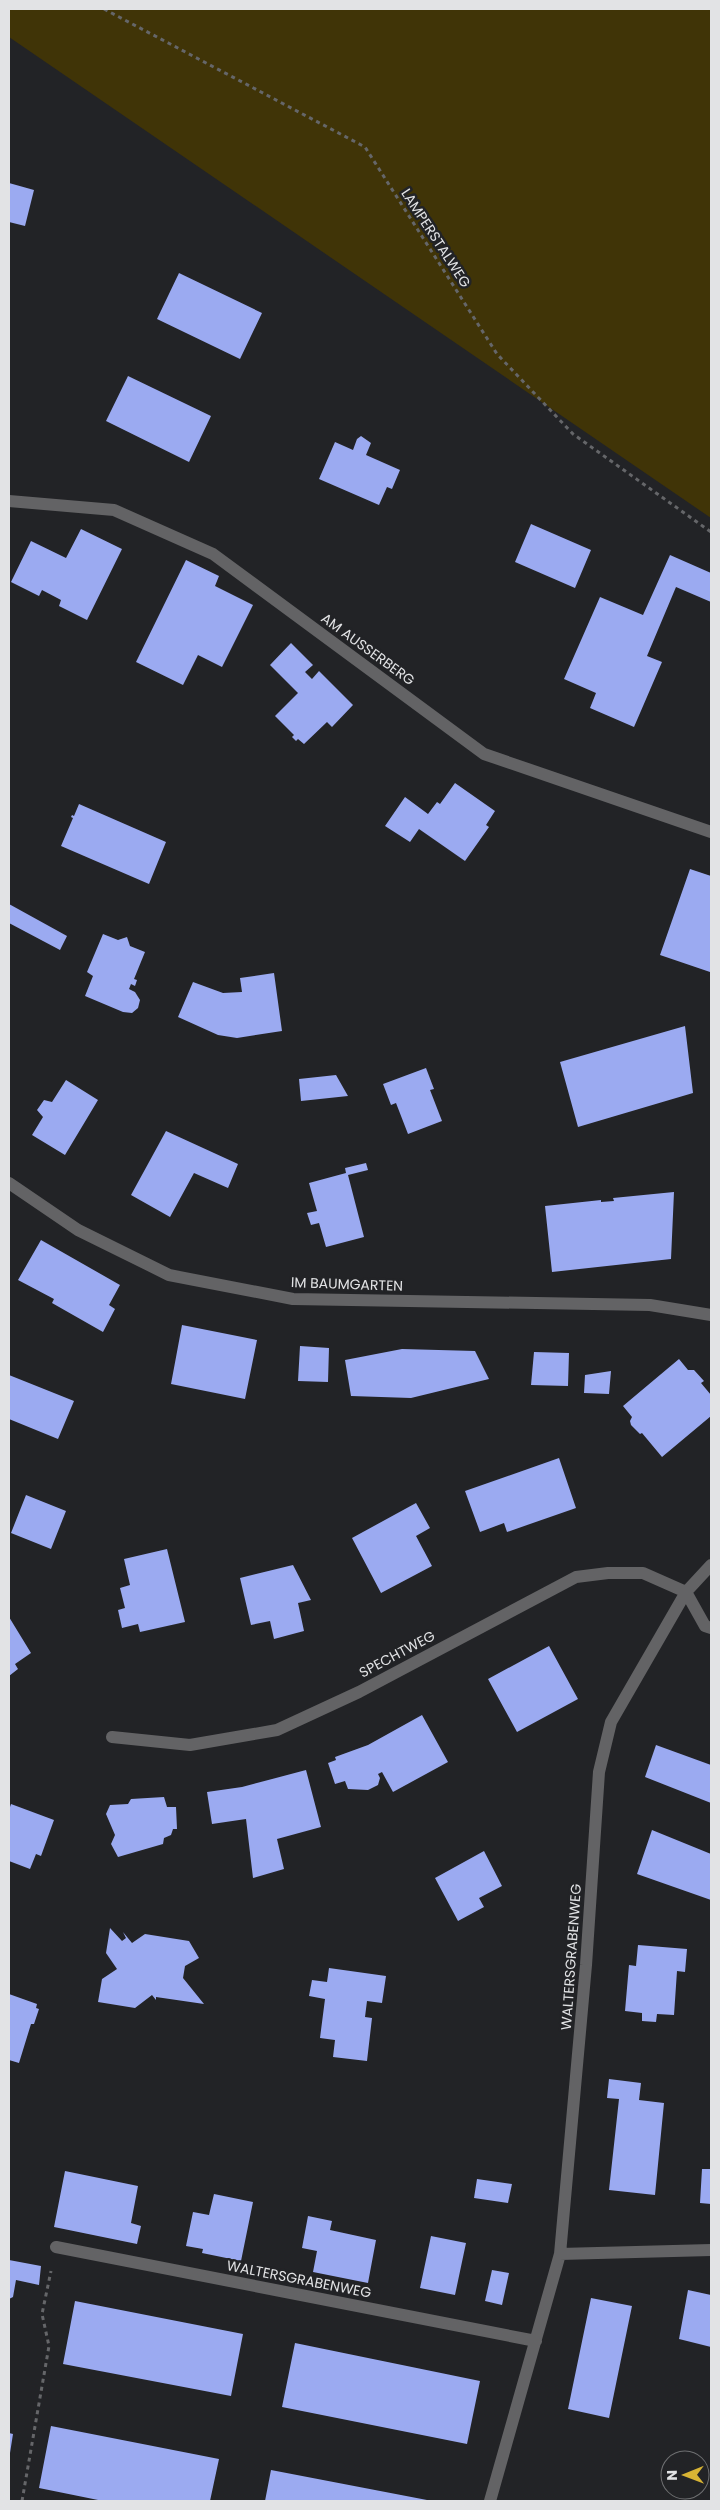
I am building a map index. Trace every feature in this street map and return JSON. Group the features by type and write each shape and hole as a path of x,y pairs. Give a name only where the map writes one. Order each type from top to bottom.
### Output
{"street":[{"name":"AM AUSSERBERG","path":"9,501 114,510 213,554 484,754 711,832"},
{"name":"IM BAUMGARTEN","path":"9,1183 78,1230 169,1275 284,1297 650,1305 711,1315"},
{"name":"WALTERSGRABENWEG","path":"490,2501 560,2254 586,1965 599,1772 611,1722 686,1592 711,1565"},
{"name":"SPECHTWEG","path":"112,1737 190,1746 277,1730 359,1692 576,1577 608,1573 643,1573 686,1592"},
{"path":"686,1592 704,1626 711,1628"},
{"name":"WALTERSGRABENWEG","path":"56,2247 536,2341"},
{"path":"560,2254 711,2250"}],"path":[{"name":"LAMPERSTALWEG","path":"104,9 365,147 497,354 573,434 711,532"},
{"path":"22,2501 49,2346 42,2314 56,2247"}],"shaded area":[{"path":"9,9 711,9 711,518 9,37"}],"building":[{"path":"9,183 34,190 25,226 9,222"},
{"path":"179,273 262,313 240,359 157,319"},
{"path":"128,376 211,416 189,462 106,421"},
{"path":"361,436 371,443 366,455 400,470 392,489 387,487 379,505 319,479 335,442 353,450 357,439"},
{"path":"531,524 591,550 575,588 515,562"},
{"path":"81,529 122,549 87,620 59,606 61,600 42,590 39,596 11,582 31,541 66,558"},
{"path":"670,555 711,573 711,602 676,587 647,656 662,662 634,727 590,708 596,693 564,679 600,597 643,615"},
{"path":"186,560 219,576 215,586 253,605 222,667 198,655 183,685 136,662"},
{"path":"291,643 313,665 305,672 312,679 319,671 353,705 332,727 327,722 304,744 298,739 296,741 292,737 294,735 275,716 298,693 270,665"},
{"path":"455,783 495,811 486,825 489,827 465,861 419,829 410,842 385,826 405,797 428,814 437,802 440,804"},
{"path":"79,804 166,842 149,884 61,846 73,818 71,817 72,815 74,816"},
{"path":"690,869 711,876 710,972 660,955"},
{"path":"9,904 67,936 60,950 9,923"},
{"path":"103,934 118,940 127,937 130,946 145,952 134,979 137,980 135,986 131,984 129,989 135,992 140,1000 138,1008 132,1013 123,1012 85,996 93,976 87,972"},
{"path":"274,973 282,1031 237,1038 218,1035 178,1017 193,982 223,993 242,992 240,978"},
{"path":"685,1026 693,1093 578,1127 560,1062"},
{"path":"426,1068 434,1089 430,1090 442,1121 408,1134 396,1103 391,1105 383,1084"},
{"path":"336,1075 348,1096 301,1101 299,1079"},
{"path":"66,1080 98,1100 65,1155 32,1135 43,1117 37,1110 44,1100 52,1102"},
{"path":"166,1131 238,1164 228,1188 194,1173 170,1217 131,1195"},
{"path":"366,1163 368,1170 348,1175 364,1237 326,1247 319,1223 311,1225 307,1213 317,1211 309,1183 346,1173 345,1168"},
{"path":"674,1192 671,1259 552,1272 545,1206 601,1200 601,1202 614,1201 613,1198"},
{"path":"41,1240 120,1285 109,1305 115,1309 103,1332 52,1303 54,1299 18,1280"},
{"path":"182,1325 257,1340 245,1399 171,1384"},
{"path":"300,1346 329,1348 328,1382 298,1381"},
{"path":"402,1349 475,1351 489,1379 411,1398 351,1396 345,1360"},
{"path":"534,1352 569,1353 568,1386 531,1385"},
{"path":"679,1359 688,1370 694,1370 704,1381 701,1383 711,1395 711,1416 662,1457 642,1433 640,1434 631,1425 632,1417 623,1406"},
{"path":"611,1371 609,1394 584,1393 585,1375"},
{"path":"9,1375 74,1401 58,1439 9,1419"},
{"path":"559,1458 576,1508 507,1532 504,1523 480,1532 465,1491"},
{"path":"26,1495 66,1511 51,1549 11,1533"},
{"path":"416,1503 430,1528 416,1536 432,1566 381,1593 352,1538"},
{"path":"167,1549 185,1622 140,1632 138,1624 122,1628 118,1610 125,1608 120,1588 130,1585 124,1559"},
{"path":"293,1565 311,1600 298,1603 304,1631 274,1639 270,1621 251,1625 240,1578"},
{"path":"9,1617 31,1653 15,1664 18,1669 9,1676"},
{"path":"549,1646 578,1699 517,1732 488,1679"},
{"path":"422,1715 448,1762 393,1792 382,1772 378,1774 380,1778 378,1785 368,1790 348,1789 345,1781 335,1784 328,1763 336,1760 335,1757 368,1745"},
{"path":"656,1745 711,1765 711,1803 645,1777"},
{"path":"306,1770 321,1827 277,1839 284,1869 253,1878 246,1819 212,1824 207,1792 242,1787"},
{"path":"164,1797 167,1807 176,1807 177,1829 173,1829 171,1835 164,1838 163,1844 118,1857 111,1844 115,1835 106,1814 110,1805 128,1804 131,1799"},
{"path":"11,1804 54,1820 41,1856 36,1854 30,1869 9,1861 9,1810"},
{"path":"652,1830 711,1854 711,1900 637,1874"},
{"path":"484,1851 502,1886 479,1898 484,1907 458,1921 435,1878"},
{"path":"110,1928 122,1941 126,1938 123,1932 132,1943 145,1934 189,1941 199,1958 185,1966 183,1978 204,2004 156,1997 156,2000 152,1995 135,2008 98,2002 102,1979 117,1969 106,1953"},
{"path":"638,1945 687,1949 685,1972 677,1971 674,2015 657,2014 656,2022 642,2021 642,2013 625,2011 629,1965 636,1966"},
{"path":"329,1968 386,1976 382,2003 367,2001 365,2017 372,2018 367,2061 333,2057 335,2040 320,2038 325,1999 309,1996 312,1980 327,1982"},
{"path":"9,1994 37,2004 36,2008 39,2009 34,2024 31,2024 19,2063 9,2060"},
{"path":"609,2079 641,2083 639,2100 664,2103 655,2195 609,2190 619,2099 607,2098"},
{"path":"702,2169 711,2169 711,2204 700,2203"},
{"path":"65,2171 138,2186 131,2223 141,2226 137,2244 54,2227"},
{"path":"477,2179 512,2184 508,2203 474,2198"},
{"path":"214,2194 253,2202 241,2261 202,2253 203,2249 186,2246 193,2212 209,2215"},
{"path":"308,2216 332,2221 330,2230 376,2240 368,2283 313,2272 317,2251 302,2248"},
{"path":"431,2236 466,2243 455,2295 420,2288"},
{"path":"9,2260 41,2266 39,2285 16,2280 13,2297 9,2299"},
{"path":"492,2270 509,2273 502,2305 485,2301"},
{"path":"688,2290 711,2295 711,2347 679,2339"},
{"path":"591,2298 632,2306 609,2418 568,2409"},
{"path":"75,2301 243,2334 231,2396 63,2364"},
{"path":"295,2343 480,2381 467,2444 282,2407"},
{"path":"51,2426 219,2459 210,2501 103,2501 39,2488"},
{"path":"9,2433 13,2434 10,2453 9,2453"},
{"path":"271,2470 427,2500 427,2501 265,2501"}]}
